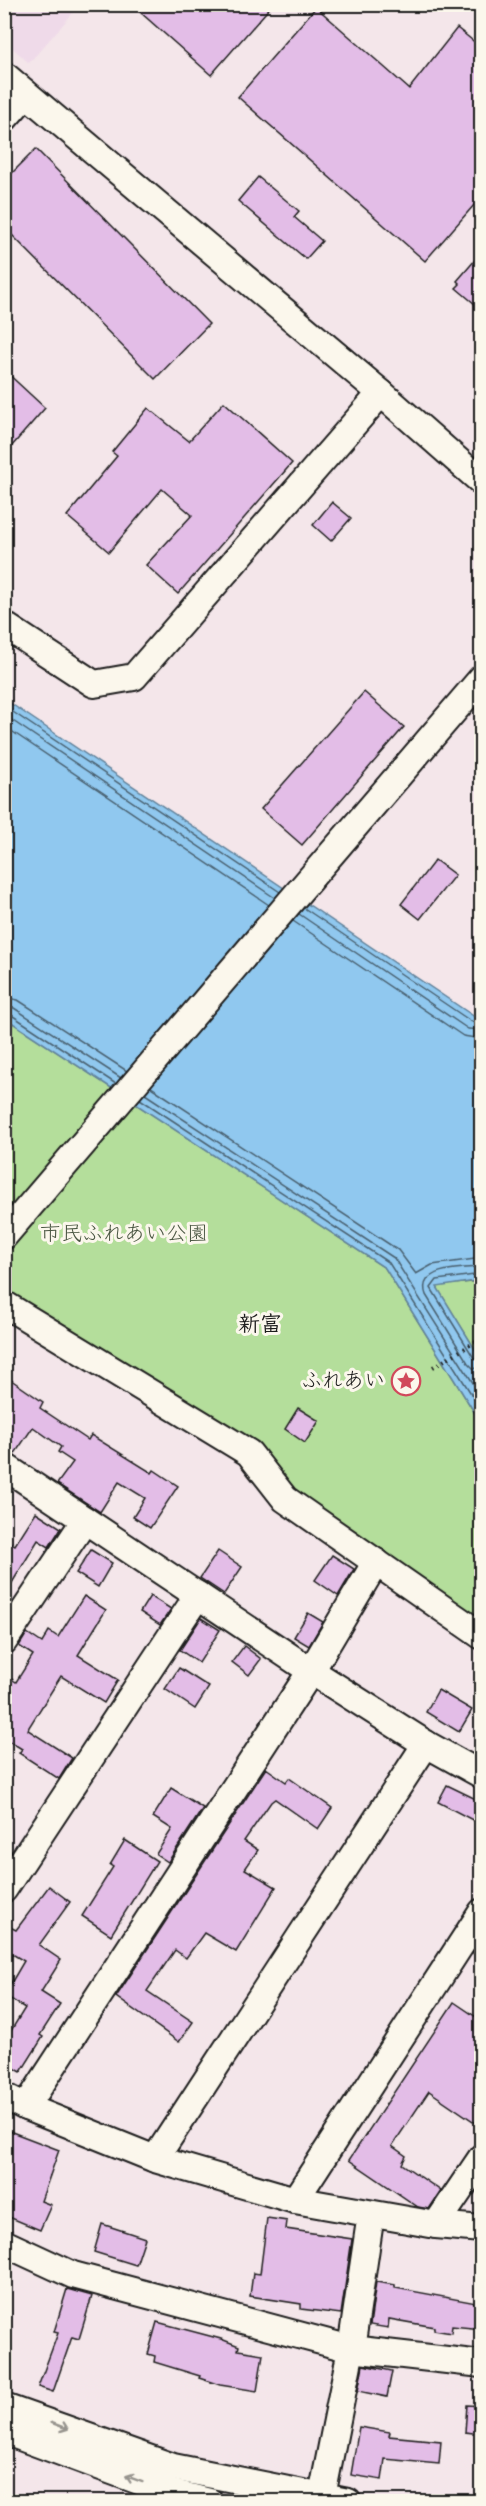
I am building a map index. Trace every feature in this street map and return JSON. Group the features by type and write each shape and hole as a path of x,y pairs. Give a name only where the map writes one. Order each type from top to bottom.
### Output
{"street":[{"path":"4,75 381,393 482,482"},
{"path":"4,119 26,94"},
{"path":"4,625 94,684 134,677 381,393"},
{"path":"4,1236 482,678"},
{"path":"4,1304 249,1453 285,1499 482,1636"},
{"path":"4,1466 311,1671 426,1744 482,1775"},
{"path":"4,1641 85,1520"},
{"path":"375,1562 311,1671 15,2102 155,2159 295,2200 436,2225 482,2229"},
{"path":"4,1889 198,1595"},
{"path":"155,2159 426,1744"},
{"path":"295,2200 482,1912"},
{"path":"436,2225 482,2157"},
{"path":"322,2496 351,2349 371,2214"},
{"path":"4,2243 73,2275 351,2349 482,2364"},
{"path":"4,2407 173,2468 348,2502"},
{"path":"4,2432 166,2491 210,2502"}],"path":[{"path":"433,1367 482,1338"}],"shaded area":[{"path":"5,4 80,5 29,63 5,41"}],"green space":[{"name":"市民ふれあい公園","path":"4,1017 385,1268 481,1423 481,1627 5,1295"},
{"path":"481,1281 481,1359 436,1286"}],"water":[{"path":"4,699 475,1017 481,1017 481,1280 437,1287 481,1359 481,1423 385,1268 5,1018"}],"building":[{"path":"131,4 273,4 211,75"},
{"path":"316,7 409,89 457,28 482,48 482,196 425,261 238,97"},
{"path":"36,149 209,324 155,379 4,227 4,181"},
{"path":"258,177 299,211 294,217 322,241 306,259 238,201"},
{"path":"482,252 482,310 456,288 460,284 457,281"},
{"path":"4,370 45,408 4,455"},
{"path":"224,402 292,463 178,594 146,565 192,515 162,489 109,552 67,516 117,456 112,452 148,408 189,441"},
{"path":"332,502 351,518 331,541 313,525"},
{"path":"364,692 404,727 302,845 261,809"},
{"path":"435,860 455,875 420,919 401,904"},
{"path":"4,1375 43,1402 40,1408 88,1440 91,1435 152,1473 154,1470 178,1486 150,1528 133,1517 145,1498 119,1482 100,1512 57,1484 73,1462 58,1452 61,1447 33,1427 14,1455 4,1448"},
{"path":"298,1408 319,1421 305,1443 285,1429"},
{"path":"36,1512 61,1528 49,1547 38,1540 4,1596 4,1539 15,1545"},
{"path":"91,1550 112,1563 98,1587 76,1573"},
{"path":"218,1551 242,1567 224,1594 200,1578"},
{"path":"332,1555 354,1569 338,1596 315,1580"},
{"path":"84,1596 106,1610 78,1655 118,1680 104,1703 61,1676 29,1727 28,1730 72,1758 59,1779 19,1753 22,1749 4,1738 4,1687 10,1678 16,1682 33,1655 19,1646 27,1633 42,1643 49,1631 58,1637"},
{"path":"150,1596 171,1609 160,1625 140,1612"},
{"path":"308,1613 323,1622 309,1646 294,1637"},
{"path":"201,1618 220,1630 199,1663 180,1650"},
{"path":"244,1646 261,1659 249,1675 232,1662"},
{"path":"179,1668 209,1687 195,1709 165,1689"},
{"path":"438,1690 472,1710 459,1732 426,1712"},
{"path":"266,1768 286,1782 289,1778 332,1808 318,1829 275,1799 244,1841 258,1850 245,1869 276,1887 236,1952 204,1933 186,1958 175,1950 147,1991 193,2022 179,2042 116,1997"},
{"path":"447,1785 482,1802 482,1825 438,1802"},
{"path":"171,1788 203,1808 168,1862 156,1854 172,1829 153,1817"},
{"path":"125,1840 157,1861 111,1935 82,1916 113,1867 110,1865"},
{"path":"49,1886 70,1902 39,1945 61,1960 41,1992 60,2004 40,2035 43,2037 21,2072 4,2062 4,2042 25,2008 4,1995 24,1961 4,1949 4,1924 16,1930"},
{"path":"454,2002 482,2021 482,2127 429,2091 392,2146 406,2156 402,2164 441,2191 429,2209 418,2207 349,2160"},
{"path":"4,2129 59,2150 41,2201 51,2205 40,2230 4,2215"},
{"path":"267,2218 287,2221 286,2229 352,2239 341,2314 301,2309 301,2304 250,2296 253,2273 260,2274"},
{"path":"102,2224 145,2238 136,2265 94,2252"},
{"path":"376,2282 395,2285 395,2288 482,2304 482,2329 452,2326 451,2333 434,2330 434,2327 389,2319 388,2328 370,2325"},
{"path":"67,2289 92,2296 79,2339 72,2337 53,2392 38,2387 58,2333 54,2332"},
{"path":"157,2322 221,2339 239,2346 238,2350 263,2354 257,2391 220,2385 199,2378 200,2376 154,2362 155,2356 148,2354"},
{"path":"363,2365 392,2371 387,2397 358,2391"},
{"path":"467,2405 482,2406 482,2434 465,2432"},
{"path":"359,2427 390,2432 389,2436 441,2441 439,2464 385,2459 382,2480 351,2475"}],"place":[{"name":"ふれあい","path":"406,1381"}],"district":[{"name":"新富","path":"260,1325"}]}
